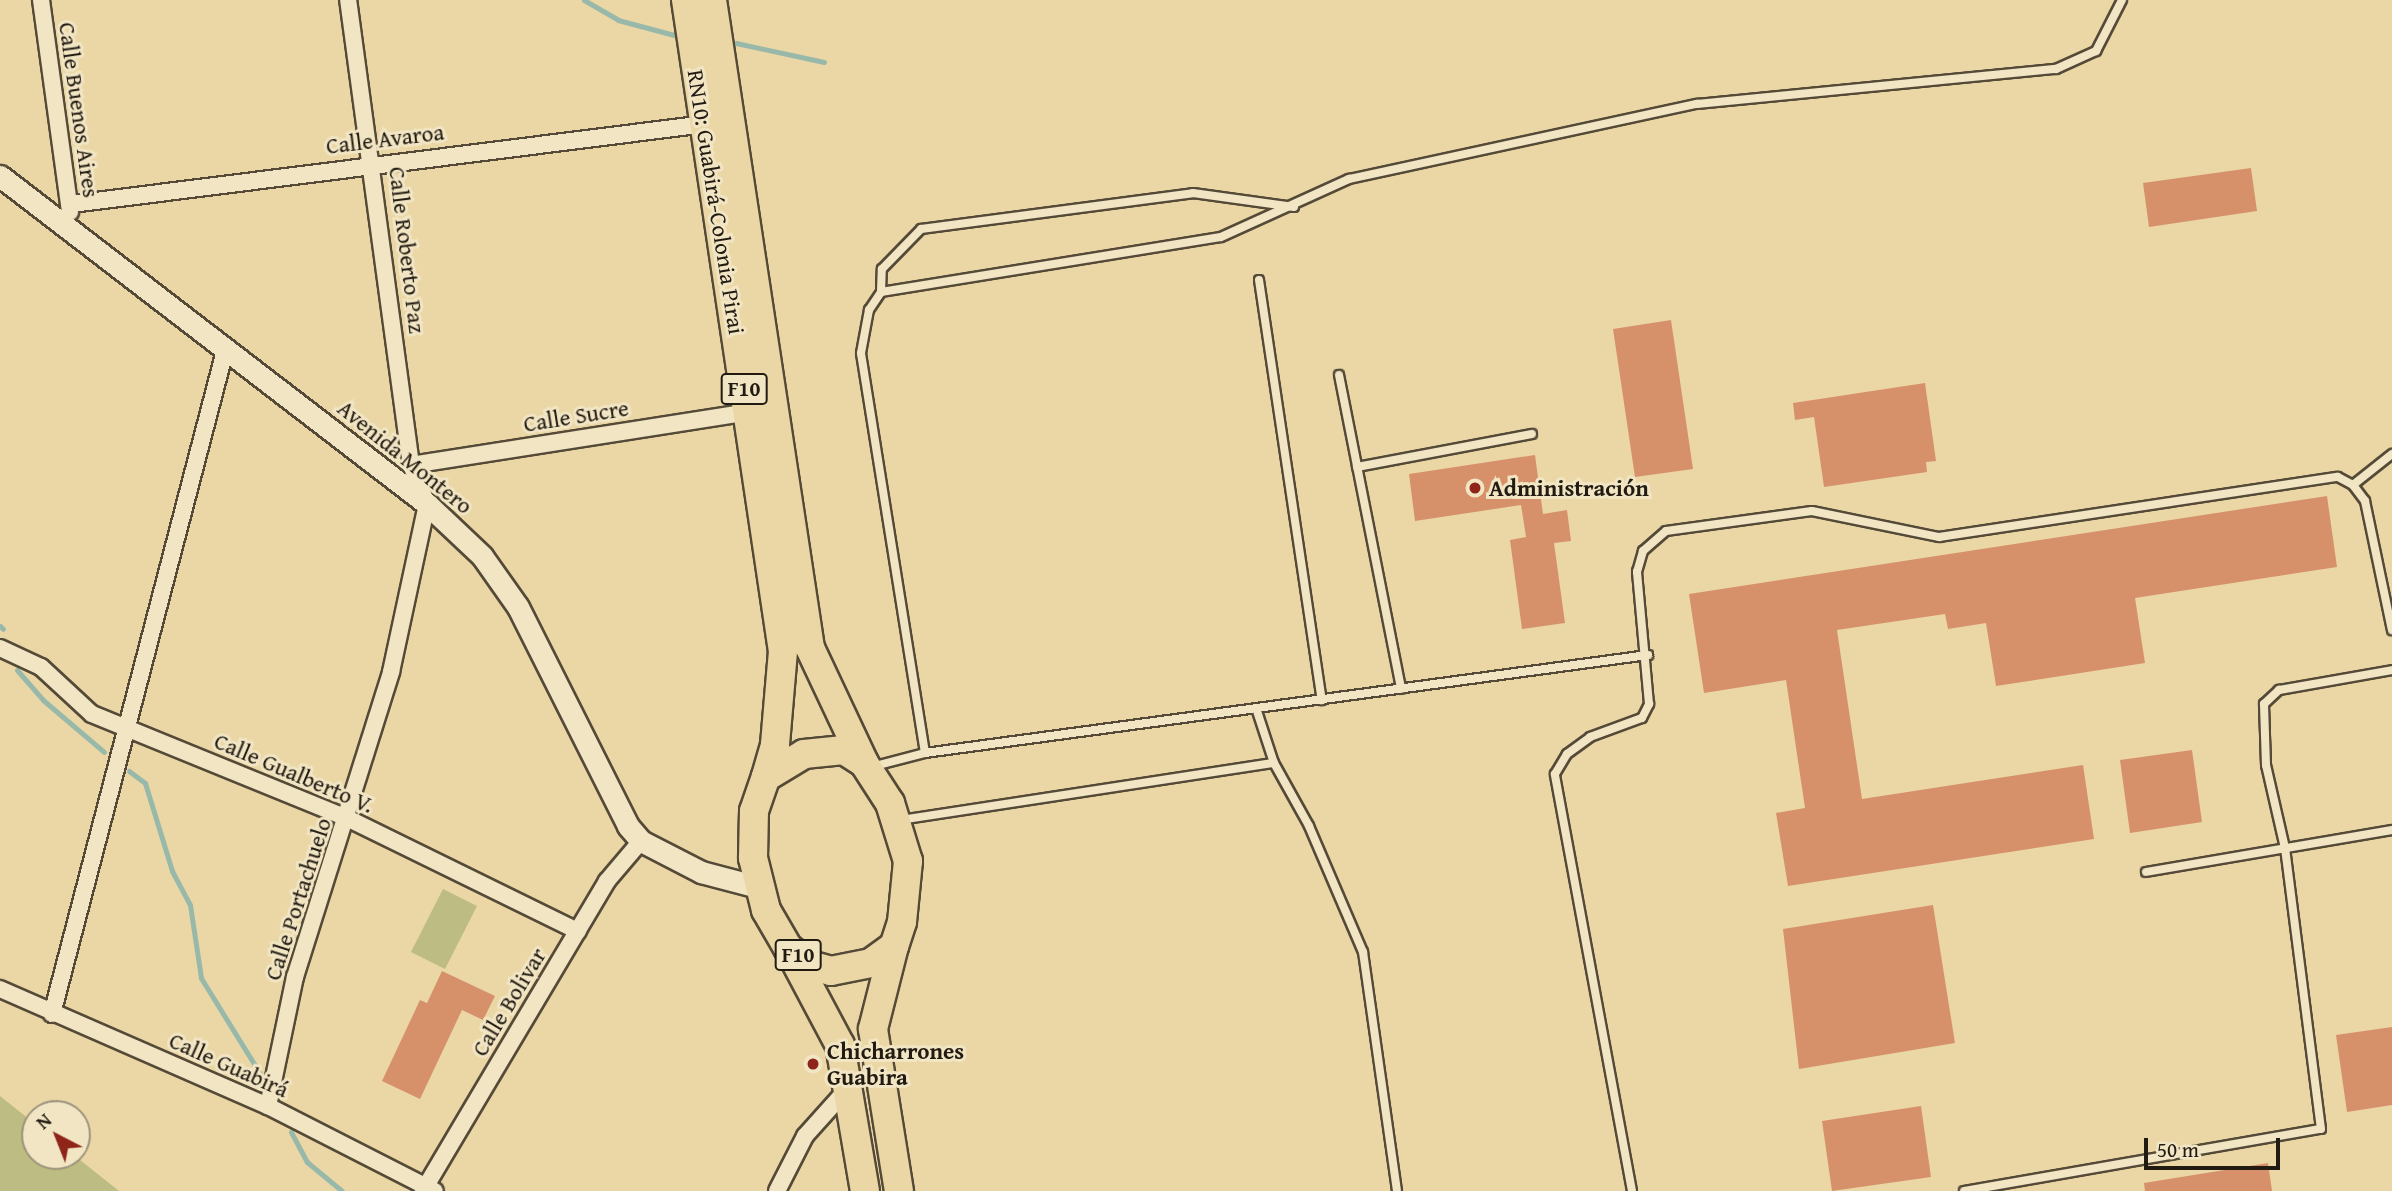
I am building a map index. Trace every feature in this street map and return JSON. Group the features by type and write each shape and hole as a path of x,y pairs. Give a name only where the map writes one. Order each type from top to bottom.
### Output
{"highway":[{"name":"RN10: Guabirá-Colonia Pirai","path":"686,0 783,651 775,745 766,777"},
{"name":"RN10: Guabirá-Colonia Pirai","path":"712,0 810,648 866,765"},
{"path":"766,777 804,754 826,749 844,750 866,765"},
{"name":"F10","path":"866,765 897,820 908,861 902,922 873,1029 899,1191"},
{"name":"F10","path":"766,777 751,833 758,887 840,1045 865,1191"},
{"name":"F10","path":"788,948 810,965 831,971 871,963 894,946"}],"street":[{"name":"Calle Buenos Aires","path":"41,0 72,204 66,226"},
{"name":"Calle Roberto Paz","path":"348,0 374,163 411,465 427,503"},
{"name":"Calle Avaroa","path":"72,204 374,163 705,124"},
{"name":"Avenida Montero","path":"0,176 225,351 427,503 482,556 518,607 628,825 641,841 701,872 758,887"},
{"path":"52,1014 225,351"},
{"name":"Calle Sucre","path":"411,465 748,412"},
{"name":"Calle Portachuelo","path":"268,1106 295,977 391,672 427,503"},
{"name":"Calle Gualberto V.","path":"0,648 41,667 92,714 347,818 578,931"},
{"name":"Calle Bolivar","path":"428,1190 578,931 641,841"},
{"name":"Calle Guabirá","path":"0,989 52,1014 268,1106 428,1190"},
{"path":"777,1191 805,1136 848,1088"}],"lane":[{"path":"881,292 1220,237 1295,207 1349,179 1698,104 2056,69 2096,51 2122,0"},
{"path":"925,753 861,353 869,310 881,292 882,269 921,229 1193,193 1295,207"},
{"path":"1259,281 1322,700"},
{"path":"1339,375 1402,689"},
{"path":"1357,467 1532,434"},
{"path":"2353,485 2392,454"},
{"path":"1632,1191 1555,774 1567,754 1590,737 1642,718 1649,704 1648,655 1637,572 1643,551 1666,531 1812,511 1939,537 2338,477 2353,485 2365,501 2392,630"},
{"path":"866,765 925,753 1648,655"},
{"path":"1964,1191 2321,1129 2286,848 2266,765 2264,704 2279,690 2392,670"},
{"path":"1256,708 1274,764 1309,826 1363,952 1397,1191"},
{"path":"897,820 1274,764"},
{"path":"2146,873 2392,830"}],"shaded area":[{"path":"443,889 477,906 445,969 411,952"},
{"path":"0,1096 21,1113 21,1170 91,1169 119,1191 0,1191"}],"building":[{"path":"2251,168 2257,211 2149,227 2143,183"},
{"path":"1671,320 1693,469 1635,477 1613,329"},
{"path":"1925,383 1936,461 1926,462 1927,472 1824,487 1814,417 1795,420 1793,403"},
{"path":"1535,455 1543,514 1567,510 1571,541 1554,543 1565,623 1522,629 1510,540 1526,537 1521,505 1415,521 1409,474"},
{"path":"2327,496 2337,567 2135,598 2145,663 1996,686 1986,623 1948,629 1945,614 1837,630 1862,799 2083,765 2094,839 1788,886 1776,813 1805,808 1786,680 1704,693 1689,594"},
{"path":"2192,750 2202,822 2130,833 2120,760"},
{"path":"1933,905 1955,1043 1799,1069 1783,929"},
{"path":"442,971 495,996 483,1020 462,1010 420,1099 382,1081 420,1000 427,1003"},
{"path":"2392,1027 2392,1105 2347,1112 2336,1035"},
{"path":"1921,1106 1931,1177 1832,1191 1822,1121"},
{"path":"2268,1163 2272,1191 2145,1191 2144,1183"}],"waterway":[{"path":"584,0 618,20 674,35"},
{"path":"736,43 824,62"},
{"path":"0,626 3,629"},
{"path":"17,670 43,700 104,752"},
{"path":"129,771 145,783 172,871 190,905 201,978 261,1075"},
{"path":"291,1132 307,1162 342,1191"}],"place":[{"name":"Administración","path":"1475,488"},
{"name":"Chicharrones Guabira","path":"813,1064"}]}
